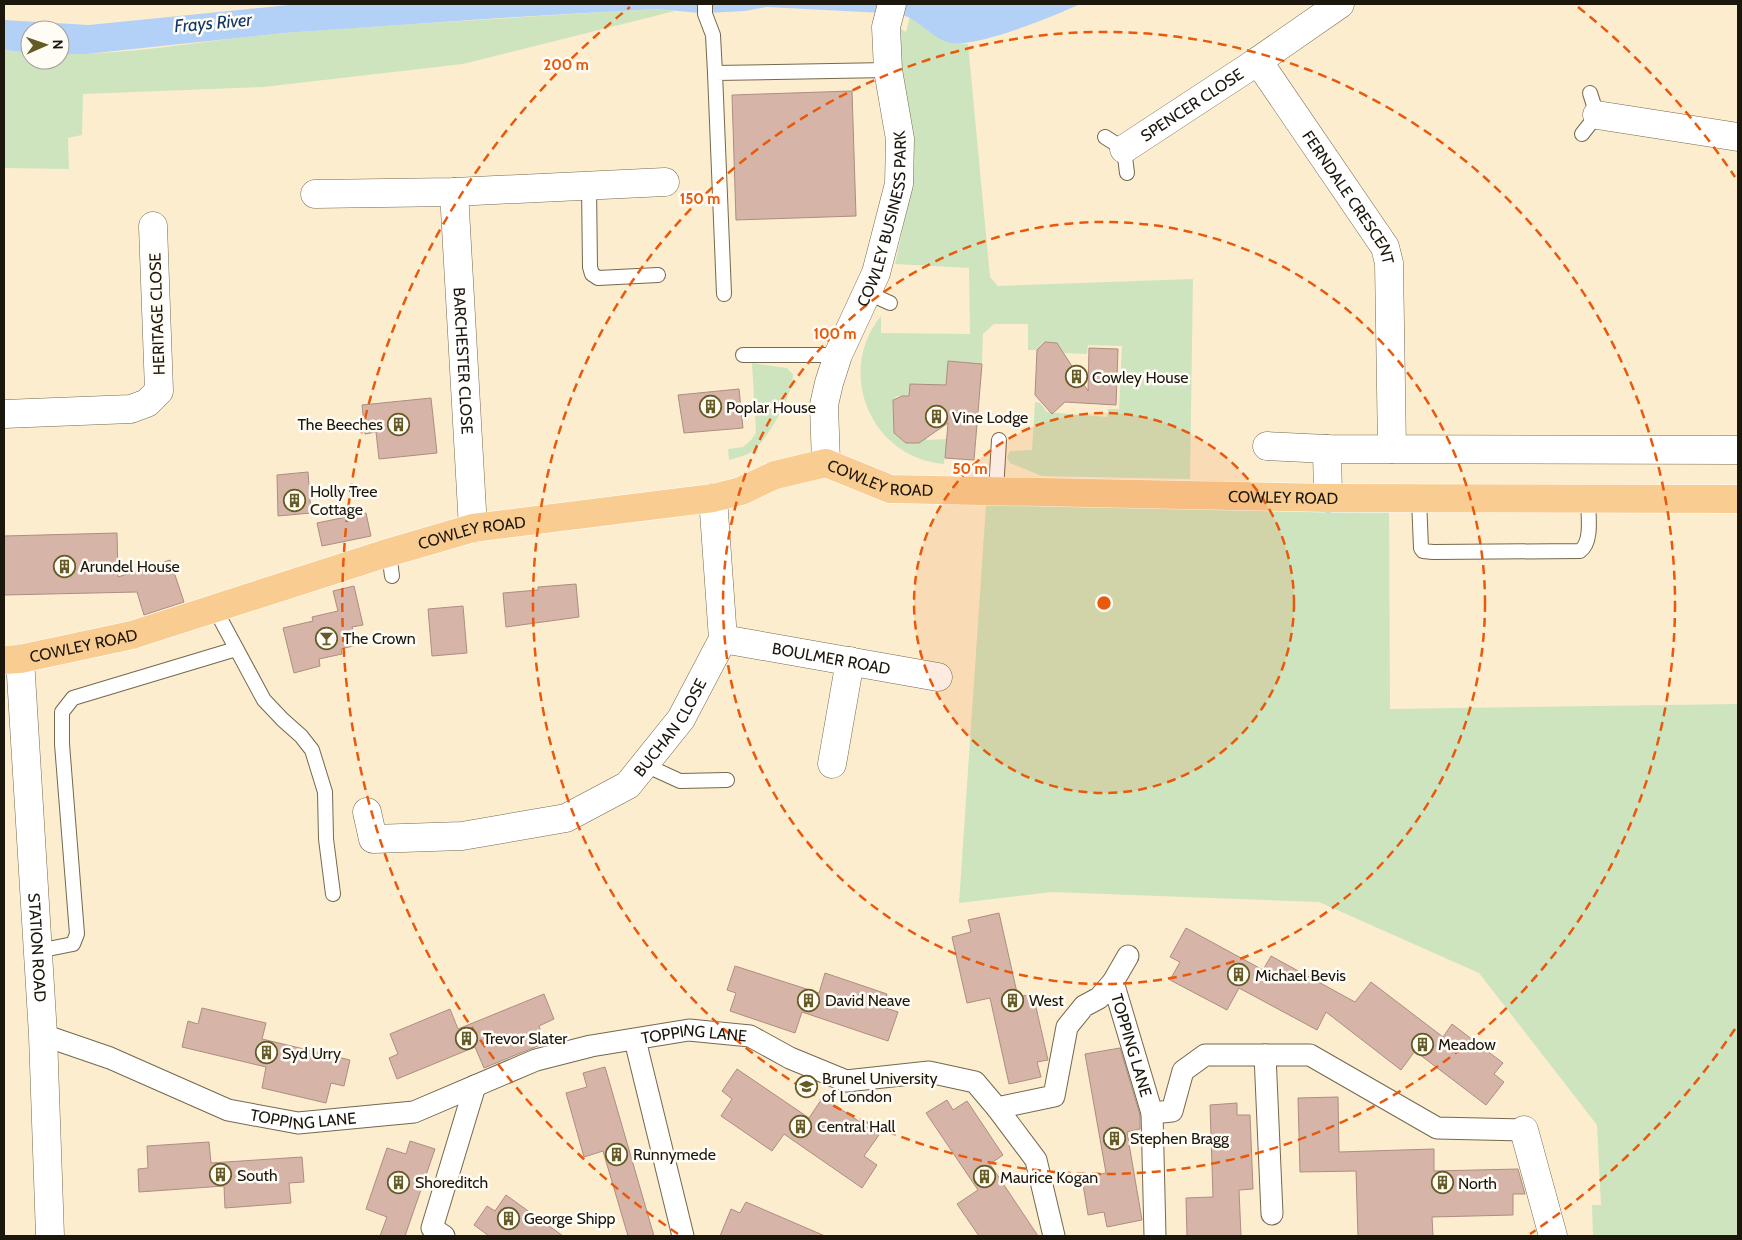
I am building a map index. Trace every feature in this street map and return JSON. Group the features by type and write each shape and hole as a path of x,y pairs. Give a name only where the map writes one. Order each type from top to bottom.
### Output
{"main road":[{"name":"COWLEY ROAD","path":"12,660 132,635 215,609 391,565 473,528 713,498 742,491 775,475 826,463 890,489 1328,498 1738,499"}],"street":[{"path":"1258,61 1340,4"},
{"name":"COWLEY BUSINESS PARK","path":"826,463 824,405 838,355 879,298 889,228 899,184 900,139 888,70 889,15"},
{"name":"SPENCER CLOSE","path":"1119,153 1258,61"},
{"name":"FERNDALE CRESCENT","path":"1258,61 1385,247 1389,263 1392,449"},
{"path":"1590,114 1738,137"},
{"path":"316,194 454,192 665,182"},
{"name":"BARCHESTER CLOSE","path":"454,192 473,528"},
{"name":"HERITAGE CLOSE","path":"4,414 131,409 146,403 159,390 154,226"},
{"path":"1267,446 1327,449 1738,450"},
{"path":"1327,449 1328,498"},
{"path":"713,498 723,639"},
{"name":"BOULMER ROAD","path":"723,639 938,677"},
{"name":"BUCHAN CLOSE","path":"367,812 373,839 462,836 566,818 628,785 681,719 723,639"},
{"name":"STATION ROAD","path":"12,660 38,951 50,1236"},
{"path":"832,764 850,661"},
{"path":"1113,982 1128,956"},
{"name":"TOPPING LANE","path":"43,1035 110,1058 228,1110 298,1123 414,1112 536,1060 591,1046 689,1030 750,1036 790,1058 846,1081 929,1072 975,1082 997,1108 1054,1096 1066,1027 1084,1006 1099,998 1113,982"},
{"name":"TOPPING LANE","path":"1113,982 1152,1113 1172,1111 1183,1071 1205,1055 1310,1055 1437,1128 1524,1130 1553,1236"},
{"path":"635,1040 683,1236"},
{"path":"1265,1055 1272,1214"},
{"path":"444,1236 432,1228 474,1086"},
{"path":"997,1108 1036,1160 1054,1236"},
{"path":"1152,1113 1155,1236"}],"lane":[{"path":"705,9 713,35 716,73 724,294"},
{"path":"716,73 888,70"},
{"path":"589,186 590,267 592,274 598,278 658,275"},
{"path":"743,355 838,355"},
{"path":"996,491 999,440"},
{"path":"1419,499 1420,548 1423,551 1432,552 1580,551 1585,547 1588,540 1588,500"},
{"path":"215,609 264,700 282,720 301,736 315,758 325,792 326,840 333,894"},
{"path":"38,951 73,944 77,934 62,744 62,712 73,698 236,649"},
{"path":"645,765 680,781 727,780"}],"green space":[{"path":"656,9 675,11 463,64 263,87 83,94 82,135 68,138 69,169 4,168 4,50 20,52 20,70 70,70 70,54 117,52 286,33"},
{"path":"910,16 930,32 943,39 968,44 990,277 998,286 1193,279 1190,479 1042,476 1010,463 1007,457 1010,451 1032,450 1035,402 1040,403 1047,412 1107,417 1108,409 1119,409 1122,346 1088,345 1087,354 1064,353 1057,343 1044,342 1037,350 1028,350 1028,324 994,324 983,334 982,364 948,361 945,400 915,398 916,384 910,384 909,396 897,396 893,399 894,433 906,443 919,443 927,437 927,440 947,439 944,464 918,458 897,446 880,429 868,409 861,386 861,362 868,338 881,316 881,333 970,334 969,268 895,264 914,176 914,136 903,84 900,54 901,29 906,32"},
{"path":"752,363 787,368 793,374 792,383 784,405 765,438 751,452 729,460 728,449 743,447 756,433"},
{"path":"987,491 1389,503 1390,709 1738,704 1738,1236 1593,1236 1592,1205 1601,1205 1597,1125 1479,973 1319,902 1052,892 959,903"}],"water":[{"name":"Frays River","path":"299,4 700,4 700,13 656,9 500,18 284,33 86,54 70,54 70,24 89,25"},
{"path":"707,4 886,4 884,13 766,7 745,11 707,13"},
{"path":"900,4 1080,4 1016,30 978,41 951,43 937,37 906,16 898,14"},
{"path":"4,20 20,21 20,52 4,50"}],"building":[{"path":"852,91 856,216 736,220 732,95"},
{"name":"Cowley House","path":"1045,342 1057,343 1088,391 1089,348 1118,349 1116,405 1065,402 1052,414 1035,395 1037,350"},
{"name":"Vine Lodge","path":"948,361 982,364 974,460 945,458 948,423 919,443 906,443 894,433 893,400 902,396 909,396 910,384 946,385"},
{"name":"Poplar House","path":"739,389 743,428 684,433 678,395"},
{"name":"The Beeches","path":"431,398 437,453 379,459 376,432 365,434 362,405"},
{"name":"Holly Tree Cottage","path":"308,472 311,513 278,516 277,475"},
{"path":"366,513 371,536 322,546 317,523"},
{"name":"Arundel House","path":"117,533 118,577 170,560 184,602 144,615 137,592 4,595 4,536"},
{"path":"576,584 579,617 506,627 503,593 538,590 538,587"},
{"path":"354,586 363,625 352,627 357,645 341,649 342,654 319,659 320,666 294,673 283,628 313,621 312,617 338,611 333,591"},
{"path":"463,606 467,653 432,656 428,609"},
{"name":"West","path":"999,913 1018,997 1033,994 1048,1060 1037,1062 1041,1077 1009,1084 990,998 967,1003 952,937 971,932 968,920"},
{"path":"1186,928 1263,970 1271,956 1355,1002 1371,982 1443,1037 1452,1024 1503,1063 1494,1074 1504,1082 1486,1105 1415,1051 1401,1070 1326,1012 1317,1030 1239,988 1227,1010 1170,980 1180,962 1170,957"},
{"name":"David Neave","path":"735,966 819,993 825,973 887,994 883,1007 898,1012 888,1041 802,1012 795,1033 730,1011 736,993 727,990"},
{"name":"Trevor Slater","path":"544,994 554,1019 539,1026 545,1043 484,1068 475,1047 397,1079 389,1058 398,1054 390,1034 450,1009 458,1029"},
{"name":"Syd Urry","path":"202,1008 266,1023 262,1039 350,1060 344,1086 331,1083 326,1103 262,1088 266,1067 182,1047 188,1021 198,1024"},
{"name":"Stephen Bragg","path":"1120,1048 1140,1115 1140,1129 1127,1132 1142,1220 1107,1227 1104,1212 1088,1215 1082,1178 1106,1173 1085,1054"},
{"name":"Runnymede","path":"605,1067 654,1236 628,1236 603,1151 584,1157 566,1093 587,1087 583,1073"},
{"name":"Central Hall","path":"737,1069 809,1118 823,1097 879,1135 864,1156 877,1165 862,1188 784,1134 772,1151 721,1116 732,1099 722,1091"},
{"path":"1338,1097 1339,1152 1434,1149 1434,1171 1518,1169 1525,1194 1513,1194 1513,1215 1432,1217 1433,1236 1358,1236 1356,1171 1300,1172 1298,1098"},
{"name":"Maurice Kogan","path":"947,1100 953,1110 967,1101 1003,1155 990,1164 1038,1236 979,1236 957,1204 978,1190 926,1113"},
{"path":"1237,1103 1237,1115 1250,1115 1253,1189 1239,1190 1241,1236 1187,1236 1186,1198 1213,1197 1210,1105"},
{"name":"Shoreditch","path":"410,1141 435,1149 405,1236 380,1236 387,1217 366,1209 387,1148 406,1154"},
{"name":"South","path":"209,1142 211,1163 302,1157 304,1182 289,1183 291,1203 225,1208 224,1186 139,1192 138,1169 148,1168 147,1146"},
{"name":"George Shipp","path":"506,1195 563,1236 489,1236 474,1225 487,1206 495,1211"},
{"path":"746,1202 825,1236 720,1236 731,1209 740,1213"}],"place":[{"name":"Cowley House","path":"1076,377"},
{"name":"Poplar House","path":"710,407"},
{"name":"Vine Lodge","path":"936,417"},
{"name":"The Beeches","path":"399,424"},
{"name":"Holly Tree Cottage","path":"294,500"},
{"name":"Arundel House","path":"64,566"},
{"name":"The Crown","path":"327,638"},
{"name":"Michael Bevis","path":"1239,975"},
{"name":"David Neave","path":"809,1000"},
{"name":"West","path":"1013,1000"},
{"name":"Trevor Slater","path":"467,1038"},
{"name":"Meadow","path":"1422,1044"},
{"name":"Syd Urry","path":"266,1053"},
{"name":"Brunel University of London","path":"806,1087"},
{"name":"Central Hall","path":"801,1126"},
{"name":"Stephen Bragg","path":"1114,1138"},
{"name":"Runnymede","path":"617,1154"},
{"name":"South","path":"221,1175"},
{"name":"Maurice Kogan","path":"984,1177"},
{"name":"Shoreditch","path":"399,1182"},
{"name":"North","path":"1442,1183"},
{"name":"George Shipp","path":"508,1218"}]}
